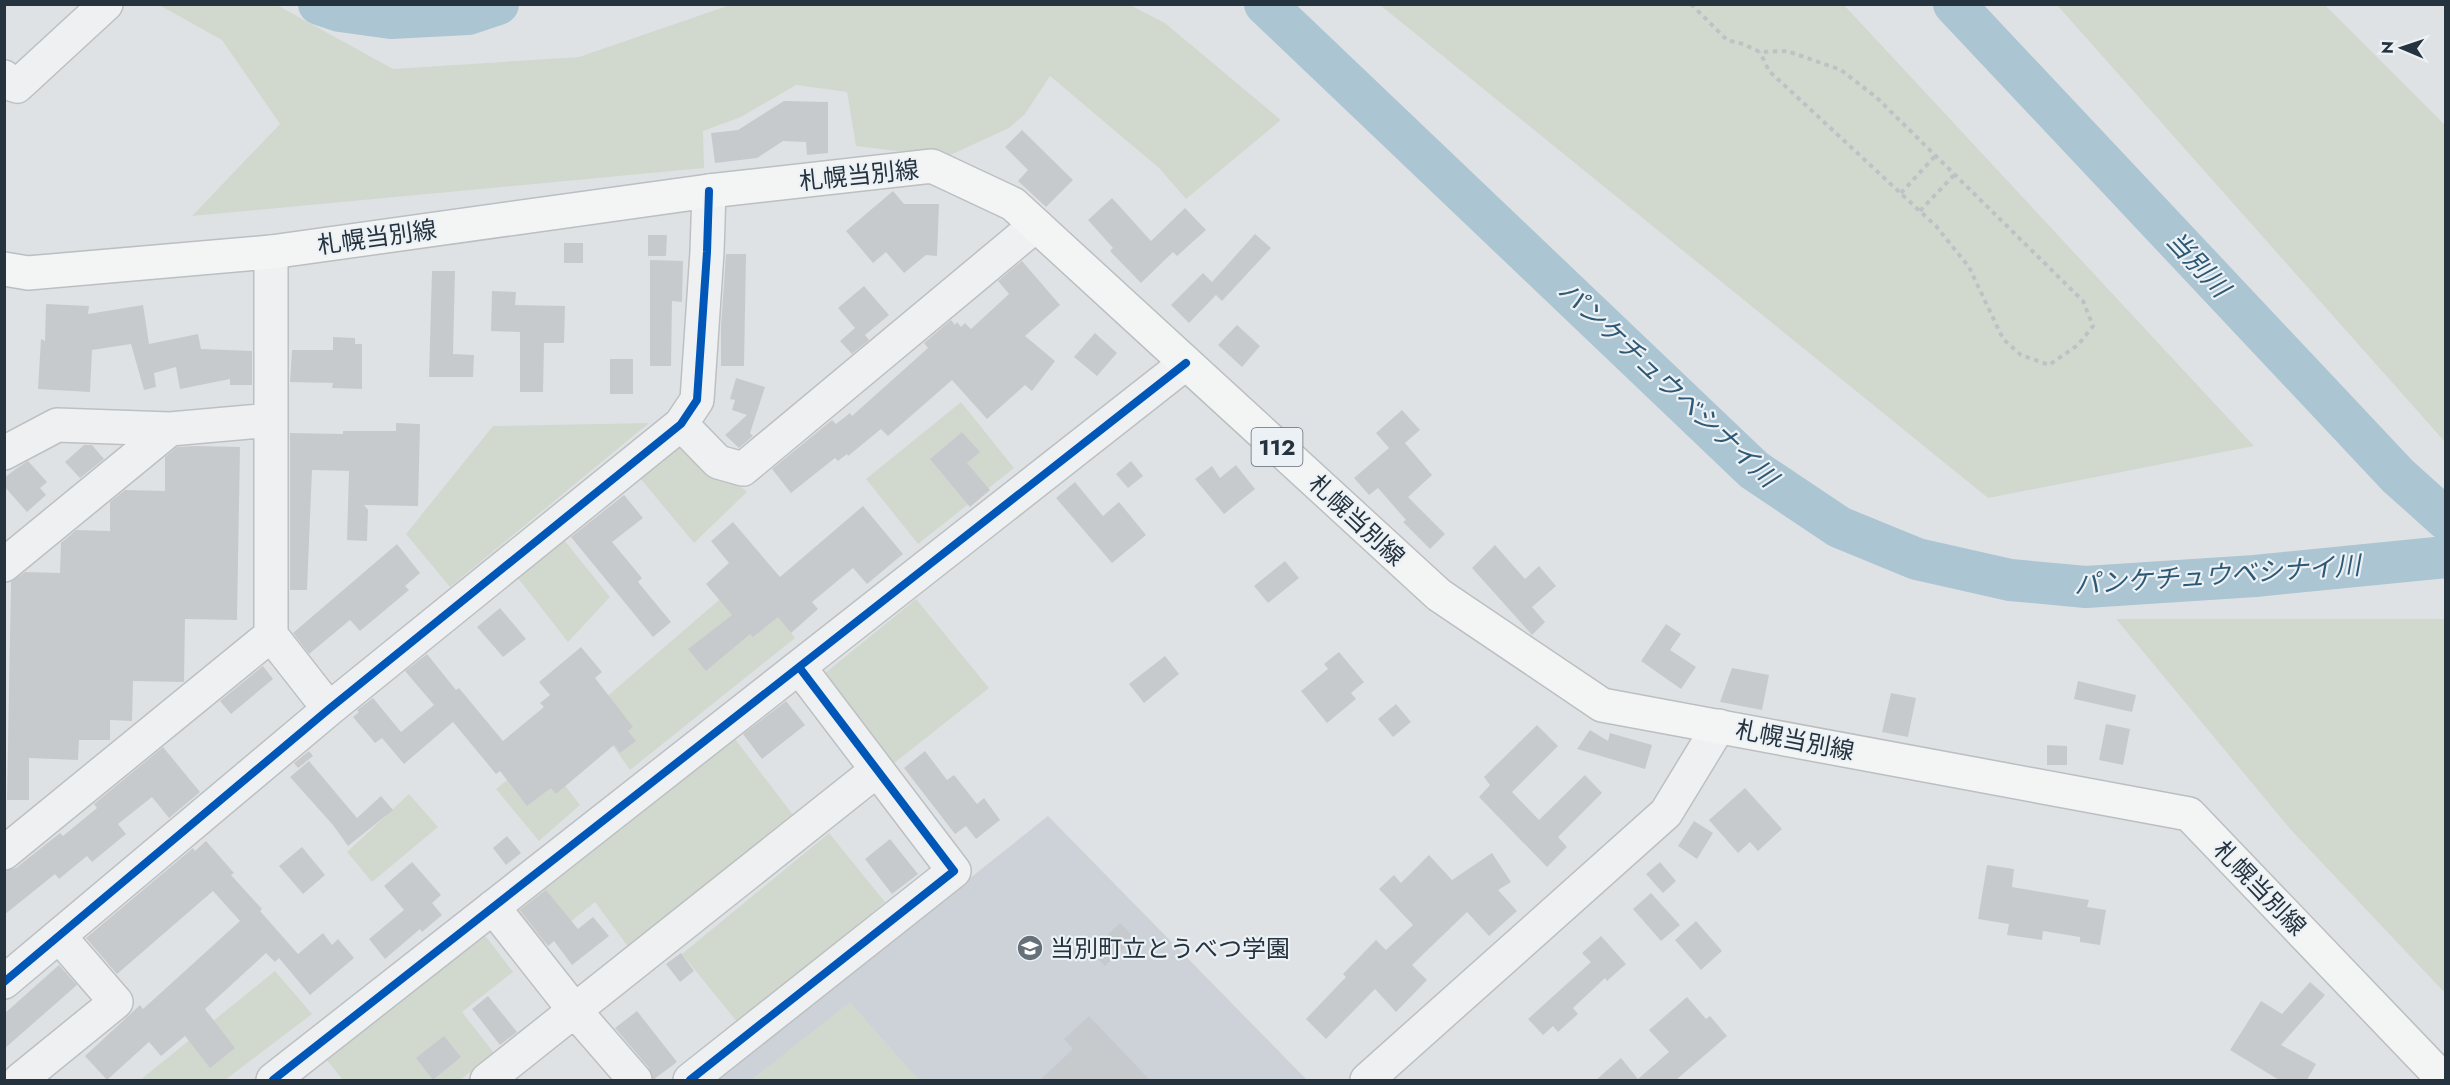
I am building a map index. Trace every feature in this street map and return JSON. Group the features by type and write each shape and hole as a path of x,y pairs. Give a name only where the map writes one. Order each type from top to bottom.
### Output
{"main road":[{"name":"札幌当別線","path":"4,269 28,273 271,252 709,191 932,166 1013,204 1439,595 1602,705 2189,814 2444,1080"}],"street":[{"path":"4,77 8,83 17,86 106,4"},
{"path":"4,982 329,709 681,424 697,400 709,191"},
{"path":"681,424 718,462 742,469 1036,225"},
{"path":"271,252 271,634 329,709"},
{"path":"273,1080 1186,363"},
{"path":"4,453 57,425 170,429 271,420"},
{"path":"4,565 170,429"},
{"path":"4,853 271,634"},
{"path":"690,1080 954,871 799,667"},
{"path":"1367,1080 1666,813 1719,726"},
{"path":"487,1080 877,770"},
{"path":"493,907 575,1011 635,1080"},
{"path":"20,1080 116,1002 59,936"}],"path":[{"path":"1691,4 1727,40 1760,52 1787,51 1841,70 1876,97 2083,301 2093,326 2078,345 2049,365 2021,355 2003,339 1969,267 1936,226 1769,71 1760,52"},
{"path":"1901,193 1936,155"},
{"path":"1920,211 1955,174"}],"shaded area":[{"path":"159,5 277,5 393,69 579,57 730,5 1130,5 1165,23 1281,120 1186,199 1159,168 1050,76 1025,114 1009,128 946,157 856,146 847,92 796,85 741,117 703,131 704,168 192,216 280,124 222,40"},
{"path":"1380,5 1844,5 2254,446 1988,498"},
{"path":"2057,5 2325,5 2445,125 2445,442"},
{"path":"961,402 1014,468 918,544 866,479"},
{"path":"649,423 450,587 406,534 493,426"},
{"path":"679,436 747,492 694,543 635,472"},
{"path":"560,535 610,597 568,642 514,573"},
{"path":"748,575 795,638 630,770 589,712"},
{"path":"916,599 989,688 893,764 824,674"},
{"path":"2116,619 2445,619 2445,993 2291,830"},
{"path":"735,739 797,820 632,952 595,902 542,945 517,911"},
{"path":"540,753 580,805 539,841 496,789"},
{"path":"409,794 438,827 372,882 347,852"},
{"name":"当別町立とうべつ学園","path":"1048,816 1307,1080 717,1080"},
{"path":"829,833 885,902 738,1023 682,954"},
{"path":"484,934 513,972 462,1012 494,1053 460,1080 343,1080 326,1059"},
{"path":"275,971 312,1014 225,1080 140,1080"},
{"path":"850,1002 919,1080 751,1080"}],"building":[{"path":"784,101 828,102 828,153 807,155 806,142 783,141 757,158 715,163 711,133 738,130"},
{"path":"1022,130 1073,180 1046,207 1018,181 1028,170 1005,147"},
{"path":"893,191 904,204 939,204 937,256 926,255 904,273 886,252 873,263 846,231"},
{"path":"1112,198 1151,241 1185,208 1206,230 1177,256 1173,252 1141,283 1110,251 1113,248 1088,220"},
{"path":"1255,234 1271,248 1222,301 1216,295 1189,323 1171,305 1203,273 1212,282"},
{"path":"648,235 667,235 666,256 648,256"},
{"path":"564,243 583,243 583,263 564,263"},
{"path":"726,254 746,254 744,366 721,366"},
{"path":"650,260 683,261 682,302 672,301 671,366 650,366"},
{"path":"1022,261 1060,305 1025,336 1055,361 1032,391 1025,385 987,419 952,380 888,436 881,429 848,456 847,454 838,461 835,458 791,493 772,469 832,420 836,424 850,413 852,416 928,348 924,343 951,320 955,325 957,322 961,327 965,323 971,329 1009,294 998,281"},
{"path":"432,271 455,271 453,354 474,355 473,377 429,377"},
{"path":"864,286 889,315 865,335 869,340 852,354 840,341 855,328 838,308"},
{"path":"492,291 516,292 515,305 565,306 564,343 544,343 543,392 520,392 520,332 491,331"},
{"path":"46,304 89,306 88,314 143,305 149,344 198,334 201,349 252,351 252,385 230,385 230,379 180,389 176,367 154,373 156,387 144,390 131,344 92,350 90,392 38,389 41,339 45,341"},
{"path":"1237,325 1260,346 1242,367 1218,345"},
{"path":"1095,333 1117,353 1097,376 1074,357"},
{"path":"333,337 355,338 355,344 362,344 362,389 332,388 333,383 290,382 292,350 333,350"},
{"path":"610,359 633,359 633,394 610,394"},
{"path":"736,378 765,387 750,433 753,436 739,448 725,435 747,415 732,410 735,400 730,399"},
{"path":"1402,410 1420,430 1405,443 1432,475 1408,497 1445,534 1430,549 1403,522 1406,520 1378,488 1369,495 1354,478 1389,448 1376,433"},
{"path":"396,423 420,424 418,506 364,505 368,510 367,541 347,540 349,471 312,470 307,590 290,590 290,433 343,434 343,431 396,431"},
{"path":"962,432 980,452 967,463 990,490 970,507 930,459"},
{"path":"84,445 92,445 104,459 80,478 65,462"},
{"path":"177,447 240,447 237,620 185,619 184,682 133,681 132,721 110,720 110,740 79,740 78,760 29,758 29,800 7,800 11,582 25,572 60,573 61,543 76,530 110,531 110,502 125,490 165,491 165,457"},
{"path":"28,461 47,482 40,488 46,495 27,512 4,486 4,478"},
{"path":"1131,461 1143,476 1128,488 1116,474"},
{"path":"1236,465 1255,489 1224,514 1195,479 1212,466 1220,478"},
{"path":"1075,482 1103,516 1119,502 1146,535 1112,563 1056,498"},
{"path":"624,495 643,518 612,542 642,578 638,582 671,622 653,637 571,537"},
{"path":"863,506 903,554 867,584 853,568 812,602 818,609 791,633 778,617 753,637 750,634 706,671 688,649 732,615 706,584 729,563 711,541 733,522 780,577"},
{"path":"397,544 420,573 405,586 409,590 360,631 350,620 309,654 293,633"},
{"path":"1495,545 1525,579 1539,566 1556,586 1532,607 1545,622 1532,635 1472,568"},
{"path":"1285,561 1299,578 1268,603 1254,586"},
{"path":"500,608 526,639 503,657 477,627"},
{"path":"1666,624 1681,634 1670,650 1696,667 1681,689 1641,661"},
{"path":"581,647 602,672 595,678 633,727 628,731 636,741 620,753 614,745 556,794 551,788 527,806 500,771 496,774 453,722 404,764 382,738 375,743 353,717 359,712 357,710 373,698 401,732 434,705 405,671 427,654 456,690 459,688 503,741 544,707 540,703 550,695 539,682"},
{"path":"1339,652 1364,682 1351,693 1356,699 1327,723 1301,691 1328,669 1324,664"},
{"path":"1165,656 1179,674 1144,703 1129,684"},
{"path":"263,666 273,679 231,714 220,701"},
{"path":"1732,668 1769,675 1762,710 1720,702"},
{"path":"2078,681 2136,695 2132,712 2074,699"},
{"path":"1891,693 1916,698 1908,737 1882,732"},
{"path":"786,701 805,725 762,759 743,734"},
{"path":"1396,704 1411,722 1393,737 1378,719"},
{"path":"2106,724 2130,729 2123,765 2099,760"},
{"path":"1537,725 1558,746 1512,792 1539,820 1585,775 1602,793 1558,837 1567,847 1547,867 1479,797 1490,785 1484,777"},
{"path":"1590,730 1608,741 1610,733 1652,745 1645,769 1577,749"},
{"path":"2047,745 2067,746 2067,765 2047,765"},
{"path":"163,747 200,792 169,818 152,797 118,824 126,834 92,862 87,856 59,879 55,874 4,915 4,871 16,868 60,833 63,836 97,808 94,804"},
{"path":"309,751 313,756 298,768 294,763"},
{"path":"925,751 947,780 954,775 977,804 984,798 1000,820 976,839 966,826 955,834 904,768"},
{"path":"309,761 357,818 381,796 393,810 348,846 333,825 290,777"},
{"path":"1745,788 1782,829 1758,851 1750,842 1738,853 1709,820"},
{"path":"1694,821 1713,833 1697,859 1678,846"},
{"path":"507,836 521,853 506,865 493,848"},
{"path":"890,839 918,874 892,894 865,859"},
{"path":"206,841 234,873 231,875 262,909 260,911 298,954 323,933 332,945 338,939 354,958 310,995 279,958 275,962 266,953 205,1009 235,1048 210,1068 185,1036 161,1056 149,1042 107,1080 85,1056 140,1005 143,1009 240,921 213,891 117,974 86,938 193,848 195,851"},
{"path":"302,847 325,875 303,894 279,866"},
{"path":"1492,853 1511,882 1498,890 1517,911 1489,936 1467,912 1412,965 1427,980 1396,1012 1375,989 1326,1039 1306,1019 1346,977 1343,974 1376,940 1386,950 1413,925 1379,889 1394,875 1401,883 1429,855 1452,880"},
{"path":"412,862 441,895 432,903 442,915 422,932 420,929 385,959 369,939 404,910 384,886"},
{"path":"1660,862 1676,881 1663,893 1646,874"},
{"path":"1987,865 2014,869 2012,887 2089,900 2087,907 2106,910 2100,945 2080,942 2080,937 2043,931 2042,940 2007,935 2009,924 1978,919"},
{"path":"546,890 578,929 593,917 609,936 572,965 554,941 548,946 520,910"},
{"path":"1651,893 1680,925 1661,941 1633,909"},
{"path":"1696,921 1722,951 1701,970 1675,940"},
{"path":"1120,923 1135,938 1105,966 1090,951"},
{"path":"1601,936 1626,964 1607,981 1605,978 1573,1008 1578,1014 1558,1032 1553,1026 1543,1035 1528,1019 1591,962 1582,953"},
{"path":"681,953 694,971 680,982 666,964"},
{"path":"59,965 77,985 4,1049 4,1014"},
{"path":"2310,982 2325,995 2281,1045 2316,1064 2307,1080 2279,1080 2230,1050 2261,1001 2282,1014"},
{"path":"488,996 517,1032 500,1045 472,1009"},
{"path":"1687,997 1706,1019 1710,1016 1727,1036 1676,1080 1596,1080 1621,1058 1638,1079 1669,1052 1649,1030"},
{"path":"637,1011 677,1062 653,1080 649,1068 615,1028"},
{"path":"1089,1016 1150,1080 1040,1080 1073,1049 1064,1039"},
{"path":"444,1036 461,1057 433,1080 416,1058"}],"waterway":[{"name":"パンケチュウベシナイ川","path":"319,4 340,11 391,18 468,14 498,4"},
{"name":"パンケチュウベシナイ川","path":"1265,4 1754,470 1839,527 1917,559 2010,580 2086,587 2255,576 2446,557"},
{"name":"当別川","path":"1954,4 2398,476 2446,519"}],"cycle path":[{"path":"4,982 329,709 681,424 697,400 709,191"},
{"path":"273,1080 1186,363"},
{"path":"690,1080 954,871 799,667"}],"place":[{"name":"当別町立とうべつ学園","path":"1030,948"}]}
